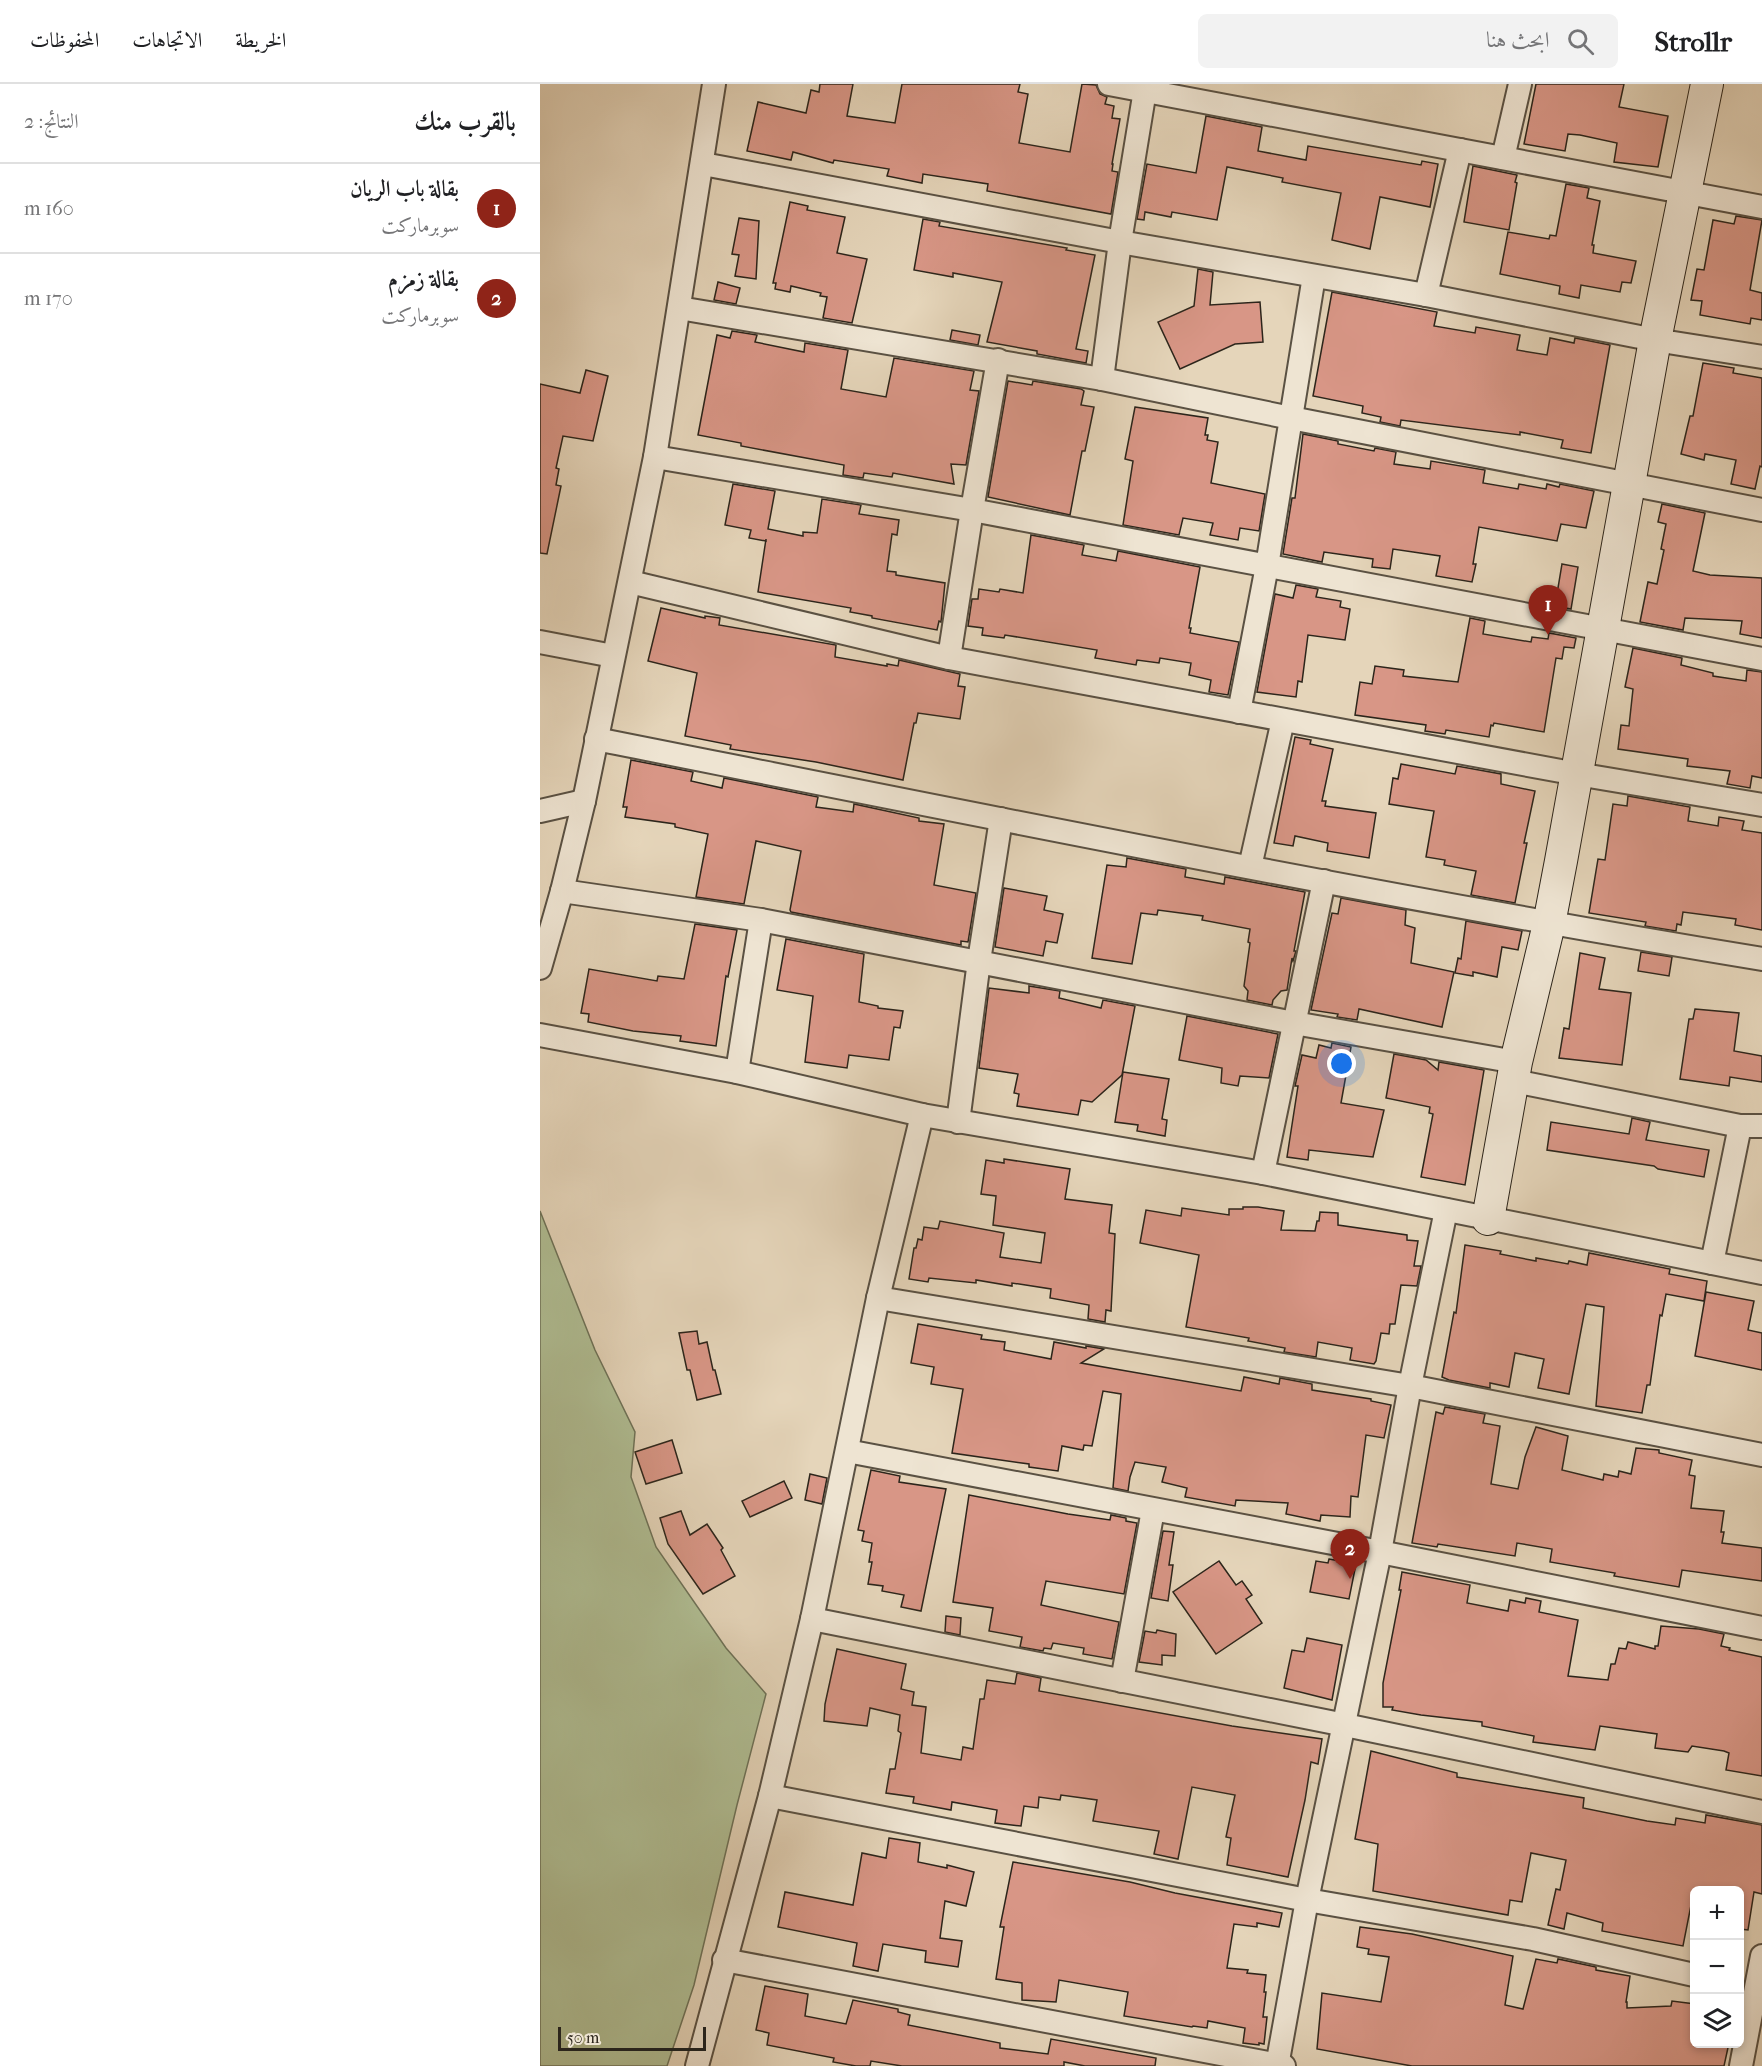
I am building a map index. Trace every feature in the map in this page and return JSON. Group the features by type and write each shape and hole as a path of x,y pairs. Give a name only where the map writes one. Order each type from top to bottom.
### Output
{"street":[{"path":"540,968 584,801 655,457 714,84"},
{"path":"1109,84 1145,87 1762,207"},
{"path":"1503,158 1520,84"},
{"path":"1488,1219 1515,1072 1549,924 1655,340 1707,84"},
{"path":"1102,379 1120,242 1145,87"},
{"path":"1426,295 1460,150"},
{"path":"703,164 1120,242 1426,295 1655,340 1762,357"},
{"path":"1239,712 1267,566 1314,276"},
{"path":"679,308 1102,379 1762,510"},
{"path":"949,658 998,360"},
{"path":"655,457 972,510 1762,659"},
{"path":"630,582 949,658 1577,774 1762,805"},
{"path":"540,642 613,656"},
{"path":"1250,867 1283,720"},
{"path":"596,739 1549,924 1762,959"},
{"path":"540,811 584,801"},
{"path":"958,1122 979,961 1001,819"},
{"path":"1263,1173 1324,881"},
{"path":"562,891 761,920 1294,1023 1751,1126 1712,1263"},
{"path":"737,1072 761,920"},
{"path":"540,1035 737,1072 922,1115 1263,1173 1762,1273"},
{"path":"697,2066 770,1796 812,1619 878,1298 922,1115"},
{"path":"724,1960 1279,2066 1307,1900 1380,1552 1410,1386 1446,1210"},
{"path":"878,1298 1410,1386 1762,1455"},
{"path":"848,1451 1380,1552 1762,1628"},
{"path":"1122,1681 1153,1510"},
{"path":"812,1619 1345,1725 1762,1812"},
{"path":"770,1796 1307,1900 1533,1939 1690,1973"},
{"path":"1741,2066 1753,1987 1762,1956"}],"green space":[{"path":"540,1211 595,1350 635,1432 631,1477 656,1547 726,1648 766,1694 694,1985 667,2066 540,2066"}],"building":[{"path":"820,84 853,84 847,116 895,123 902,84 1020,84 1018,92 1028,94 1019,143 1070,152 1082,84 1096,85 1100,94 1107,97 1105,104 1114,106 1112,118 1120,119 1112,164 1112,171 1118,172 1111,214 987,191 988,184 923,174 922,183 887,176 889,169 834,160 833,163 793,152 791,160 747,151 758,102 806,113 811,90 819,92"},
{"path":"1536,84 1624,84 1619,107 1668,116 1658,167 1614,162 1617,143 1580,135 1568,134 1565,151 1524,144"},
{"path":"1206,116 1262,127 1258,151 1306,160 1308,146 1421,165 1422,161 1438,164 1430,207 1380,197 1370,249 1332,240 1341,193 1282,182 1283,178 1227,167 1217,220 1172,212 1171,217 1145,212 1144,220 1137,219 1147,164 1196,173"},
{"path":"1473,166 1517,175 1509,230 1464,222"},
{"path":"1566,184 1589,188 1587,198 1600,201 1592,245 1594,245 1593,253 1636,261 1631,283 1622,282 1620,292 1581,285 1579,298 1559,294 1560,286 1500,274 1508,232 1549,239 1550,235 1556,236"},
{"path":"790,202 808,206 807,210 845,217 837,253 867,259 852,323 823,318 827,297 820,296 821,293 791,286 790,292 775,289 776,283 773,283"},
{"path":"1736,216 1762,220 1750,290 1762,293 1762,320 1751,318 1750,324 1700,315 1702,301 1691,300 1697,269 1704,270 1713,220 1734,224"},
{"path":"739,218 759,221 756,279 735,276 739,255 732,254"},
{"path":"923,219 940,222 939,226 1095,255 1076,349 1088,351 1086,363 987,342 1002,282 953,273 953,277 914,270"},
{"path":"1198,269 1213,272 1210,305 1260,302 1263,342 1235,344 1180,369 1158,322 1194,306"},
{"path":"718,282 740,288 736,304 714,300"},
{"path":"1332,292 1437,312 1434,326 1475,333 1476,327 1520,335 1517,350 1547,355 1550,338 1574,343 1575,338 1610,345 1591,453 1561,448 1563,440 1520,432 1520,435 1401,420 1400,426 1380,422 1381,417 1362,413 1363,406 1313,396"},
{"path":"952,330 980,335 978,345 950,340"},
{"path":"732,331 757,335 755,342 804,352 805,343 848,350 841,389 886,397 894,358 974,371 970,390 979,391 966,465 951,464 954,484 893,473 892,477 864,473 863,478 843,475 844,465 741,446 741,443 698,435 717,335 730,338"},
{"path":"1703,363 1734,368 1733,373 1762,378 1762,467 1760,466 1755,489 1731,484 1736,460 1705,454 1704,460 1681,454 1690,416 1693,416"},
{"path":"586,370 608,376 593,441 563,436 556,468 559,469 556,485 561,486 547,554 540,553 540,384 580,393"},
{"path":"1008,381 1032,385 1033,381 1081,389 1084,391 1081,405 1094,407 1085,451 1082,451 1070,515 988,497"},
{"path":"1135,407 1208,418 1205,435 1208,435 1207,440 1218,442 1211,483 1265,494 1259,531 1240,528 1238,540 1210,535 1213,523 1183,518 1179,535 1123,525 1133,461 1125,459"},
{"path":"1303,434 1374,451 1375,448 1396,452 1394,464 1430,469 1431,461 1485,470 1483,483 1518,489 1519,484 1546,489 1547,484 1559,487 1560,484 1594,491 1586,528 1561,524 1557,541 1479,527 1472,582 1436,576 1440,556 1393,549 1390,569 1372,567 1373,559 1324,552 1322,562 1283,554 1292,498 1295,498"},
{"path":"733,484 775,491 768,529 803,536 803,532 817,533 822,499 861,505 859,514 899,520 897,535 892,534 887,571 896,572 896,575 945,583 941,622 939,621 937,630 872,618 872,616 850,612 851,608 758,592 766,541 749,538 751,530 725,525"},
{"path":"1662,504 1705,513 1693,571 1710,575 1762,578 1762,638 1740,634 1742,621 1685,618 1683,630 1640,622 1648,582 1657,584 1664,550 1661,549 1666,524 1658,522"},
{"path":"1031,535 1084,545 1082,555 1116,561 1118,551 1200,567 1190,633 1239,642 1228,695 1209,692 1211,680 1189,675 1191,663 1160,658 1159,663 1137,660 1136,665 1095,658 1097,650 1005,635 1004,638 982,635 983,628 968,626 972,599 978,599 979,589 999,592 1000,589 1023,593"},
{"path":"1562,564 1578,567 1571,609 1555,606"},
{"path":"1296,585 1318,589 1316,597 1341,601 1340,607 1350,609 1345,640 1308,635 1302,682 1298,681 1296,697 1257,692 1275,594 1293,598"},
{"path":"661,608 705,618 705,616 720,618 719,625 836,645 835,657 887,666 887,664 898,666 899,660 960,674 958,686 965,687 960,719 918,713 903,780 816,762 730,749 731,745 685,736 697,673 648,661"},
{"path":"1470,618 1485,621 1483,634 1531,642 1532,637 1548,639 1549,633 1576,638 1574,648 1564,647 1562,659 1556,658 1544,732 1494,723 1493,726 1491,725 1489,737 1446,730 1445,734 1425,731 1426,725 1355,715 1360,682 1372,684 1375,666 1404,670 1403,676 1458,682"},
{"path":"1633,648 1682,658 1681,665 1713,673 1713,676 1746,681 1747,670 1762,672 1762,778 1752,776 1750,788 1727,784 1730,771 1687,766 1688,759 1618,749 1621,725 1629,726 1633,689 1625,687"},
{"path":"1295,737 1311,740 1310,744 1333,749 1322,801 1326,801 1325,806 1376,813 1369,858 1327,851 1328,843 1295,836 1293,846 1274,843"},
{"path":"631,760 693,772 691,781 722,788 724,778 818,797 816,807 853,812 854,804 919,818 919,821 944,824 934,885 976,893 968,942 961,941 961,945 791,912 801,851 756,841 744,904 696,897 708,834 675,827 675,824 625,817 627,807 623,807"},
{"path":"1401,764 1455,774 1457,766 1501,774 1501,784 1535,791 1515,903 1471,895 1476,871 1444,865 1445,860 1426,857 1434,811 1389,804 1393,778 1398,779"},
{"path":"1628,796 1690,807 1688,821 1718,826 1719,817 1744,821 1742,830 1762,833 1762,930 1735,925 1736,919 1683,912 1681,925 1677,924 1676,931 1645,926 1646,922 1589,913 1598,859 1605,860 1613,804 1627,806"},
{"path":"1127,858 1186,869 1185,877 1224,884 1225,877 1305,892 1294,951 1296,951 1293,961 1292,958 1287,990 1281,991 1273,1000 1272,1005 1247,1000 1248,991 1244,986 1250,929 1202,920 1203,916 1158,910 1157,915 1141,913 1132,964 1092,958 1107,865 1126,867"},
{"path":"1004,888 1047,896 1044,910 1063,914 1057,943 1046,941 1043,956 995,947"},
{"path":"1341,898 1406,910 1405,925 1415,928 1411,963 1454,972 1442,1027 1359,1009 1357,1020 1337,1017 1338,1014 1311,1010 1332,913 1338,914"},
{"path":"1466,921 1522,931 1518,950 1502,947 1497,977 1473,972 1473,976 1455,973 1458,958 1461,959"},
{"path":"695,924 737,930 728,977 726,976 716,1046 680,1041 681,1036 633,1031 588,1022 589,1014 581,1013 589,969 657,981 658,976 684,979"},
{"path":"786,939 864,954 859,1002 878,1006 878,1008 903,1011 900,1028 894,1027 889,1060 849,1055 847,1068 805,1062 813,996 777,990"},
{"path":"1641,952 1672,957 1669,976 1638,971"},
{"path":"1580,953 1605,958 1599,989 1631,993 1622,1065 1559,1058 1564,1028 1569,1029"},
{"path":"1029,986 1060,991 1059,998 1101,1008 1103,1000 1135,1006 1122,1075 1092,1102 1081,1100 1078,1115 1017,1106 1019,1094 1014,1093 1018,1074 979,1068 989,988 1029,993"},
{"path":"1695,1009 1739,1013 1734,1051 1762,1056 1762,1082 1730,1077 1729,1086 1680,1079 1689,1019 1693,1019"},
{"path":"1187,1016 1278,1034 1269,1078 1240,1076 1238,1086 1221,1083 1222,1068 1179,1060"},
{"path":"1332,1043 1351,1047 1341,1103 1384,1110 1373,1157 1309,1150 1308,1160 1287,1157 1298,1086 1295,1086 1302,1055 1316,1058 1319,1045 1331,1048"},
{"path":"1394,1054 1426,1060 1438,1070 1439,1062 1484,1070 1465,1185 1421,1177 1433,1114 1429,1113 1430,1107 1386,1098"},
{"path":"1123,1072 1169,1079 1162,1119 1167,1120 1165,1136 1137,1131 1138,1125 1115,1122"},
{"path":"1632,1118 1650,1122 1646,1140 1709,1150 1704,1177 1658,1169 1654,1166 1547,1150 1551,1122 1629,1134"},
{"path":"1004,1159 1070,1169 1065,1199 1112,1205 1109,1233 1115,1234 1111,1311 1106,1310 1105,1322 1088,1319 1089,1305 1050,1298 1051,1289 976,1280 976,1283 929,1278 928,1282 909,1279 914,1248 916,1248 918,1239 922,1240 924,1227 938,1229 940,1221 1004,1233 1000,1257 1041,1263 1045,1233 993,1225 996,1196 981,1194 986,1160 1004,1163"},
{"path":"1243,1207 1284,1211 1281,1230 1315,1231 1320,1212 1338,1213 1338,1225 1407,1235 1407,1240 1418,1241 1414,1266 1421,1266 1417,1286 1401,1285 1395,1324 1390,1324 1389,1334 1381,1333 1374,1364 1350,1360 1352,1348 1318,1342 1316,1357 1284,1352 1285,1348 1248,1341 1249,1338 1186,1327 1199,1255 1140,1243 1146,1210 1181,1216 1182,1208 1229,1215 1229,1209 1243,1209"},
{"path":"1465,1245 1501,1251 1500,1254 1536,1261 1536,1258 1587,1265 1589,1253 1670,1269 1669,1274 1707,1281 1704,1301 1666,1294 1662,1316 1660,1315 1650,1385 1647,1385 1642,1413 1596,1406 1604,1307 1586,1304 1569,1394 1538,1388 1544,1359 1515,1353 1509,1387 1490,1383 1490,1388 1449,1380 1442,1377 1454,1312 1456,1313"},
{"path":"1706,1292 1754,1301 1748,1330 1762,1333 1762,1370 1695,1356"},
{"path":"918,1324 982,1335 981,1339 1005,1342 1004,1350 1051,1359 1054,1342 1086,1348 1086,1346 1104,1349 1081,1363 1241,1391 1244,1377 1279,1384 1280,1378 1312,1384 1312,1390 1371,1399 1371,1401 1391,1405 1384,1438 1366,1435 1358,1497 1351,1496 1350,1517 1321,1515 1320,1521 1286,1514 1288,1503 1236,1500 1235,1506 1185,1497 1187,1488 1162,1482 1166,1467 1135,1462 1128,1491 1113,1488 1121,1394 1103,1391 1092,1446 1084,1445 1083,1450 1062,1446 1058,1471 1029,1467 1029,1464 952,1453 963,1389 931,1384 934,1367 911,1363"},
{"path":"697,1331 699,1344 707,1342 721,1394 697,1400 690,1370 687,1370 679,1333"},
{"path":"1445,1407 1485,1414 1483,1423 1500,1426 1491,1484 1518,1489 1525,1457 1536,1427 1568,1436 1562,1470 1603,1480 1604,1474 1618,1477 1619,1471 1631,1474 1636,1448 1659,1450 1659,1453 1692,1460 1689,1475 1695,1476 1691,1508 1724,1511 1722,1543 1762,1548 1762,1581 1682,1570 1679,1587 1550,1562 1552,1549 1517,1543 1515,1556 1438,1544 1437,1547 1412,1543 1436,1412 1443,1414"},
{"path":"672,1440 682,1473 646,1484 635,1452"},
{"path":"871,1470 900,1476 899,1482 946,1489 921,1611 901,1607 904,1595 882,1591 883,1586 868,1584 872,1562 869,1562 872,1543 862,1541 864,1531 858,1530"},
{"path":"810,1474 827,1478 822,1504 805,1500"},
{"path":"784,1481 792,1498 750,1517 742,1501"},
{"path":"969,1495 1110,1520 1111,1515 1137,1523 1124,1594 1046,1581 1041,1605 1119,1622 1112,1659 1083,1654 1084,1648 1053,1643 1051,1649 1044,1648 1043,1651 1020,1647 1022,1637 989,1631 993,1608 953,1602"},
{"path":"681,1511 690,1535 707,1524 723,1548 721,1550 735,1576 703,1594 668,1544 660,1518"},
{"path":"1163,1531 1174,1532 1169,1565 1173,1565 1168,1601 1151,1598"},
{"path":"1329,1559 1356,1564 1349,1599 1310,1592 1316,1561 1328,1563"},
{"path":"1219,1561 1236,1585 1242,1581 1252,1595 1246,1599 1262,1623 1216,1654 1173,1592"},
{"path":"1402,1572 1470,1585 1467,1603 1508,1611 1510,1600 1525,1603 1526,1598 1541,1601 1539,1612 1578,1620 1568,1676 1608,1680 1611,1664 1615,1664 1619,1648 1626,1649 1628,1642 1655,1649 1655,1646 1658,1646 1661,1626 1699,1629 1724,1634 1721,1646 1762,1657 1762,1776 1726,1770 1729,1753 1724,1751 1692,1746 1688,1752 1655,1748 1657,1734 1600,1726 1595,1750 1533,1742 1534,1736 1482,1726 1482,1722 1421,1715 1392,1710 1393,1707 1383,1707 1383,1683 1401,1590 1399,1590"},
{"path":"946,1616 961,1618 960,1635 945,1632"},
{"path":"1157,1630 1176,1634 1175,1656 1162,1655 1162,1665 1139,1662 1145,1631 1156,1633"},
{"path":"1307,1638 1342,1645 1332,1700 1284,1688 1292,1650 1304,1652"},
{"path":"837,1649 906,1664 901,1689 914,1692 912,1705 926,1707 921,1753 961,1760 963,1747 973,1749 980,1699 984,1699 987,1680 1015,1684 1017,1673 1041,1678 1039,1691 1232,1726 1322,1739 1318,1764 1311,1762 1288,1877 1227,1865 1231,1838 1226,1837 1235,1795 1192,1787 1178,1859 1154,1854 1159,1831 1093,1821 1097,1800 1061,1795 1060,1800 1039,1797 1038,1808 1024,1806 1021,1826 995,1823 997,1810 952,1802 951,1810 913,1803 914,1797 886,1793 890,1769 895,1769 901,1733 898,1731 900,1715 870,1708 867,1726 824,1721 825,1704"},
{"path":"1371,1751 1457,1773 1457,1777 1584,1798 1583,1808 1647,1821 1675,1825 1676,1818 1705,1823 1706,1815 1762,1825 1762,1894 1754,1892 1748,1930 1744,1930 1744,1886 1690,1886 1690,1910 1683,1946 1602,1931 1603,1923 1567,1913 1564,1929 1548,1925 1556,1889 1560,1890 1566,1860 1531,1853 1522,1902 1510,1900 1508,1915 1373,1891 1378,1844 1355,1839"},
{"path":"889,1838 920,1843 918,1862 947,1868 947,1865 974,1872 966,1906 945,1901 940,1938 962,1941 958,1967 925,1962 926,1951 883,1944 878,1971 853,1966 857,1943 778,1927 785,1892 853,1905 862,1853 886,1858"},
{"path":"1013,1862 1130,1882 1282,1913 1279,1927 1257,1923 1257,1927 1234,1924 1227,1968 1266,1975 1263,2017 1267,2017 1264,2044 1243,2043 1245,2028 1208,2021 1207,2028 1192,2027 1124,2016 1128,1992 1059,1980 1056,2002 1022,2000 1022,1983 996,1979 1004,1927 1000,1927"},
{"path":"1360,1927 1412,1934 1513,1956 1505,2005 1523,2009 1536,1959 1557,1963 1558,1959 1596,1967 1596,1970 1630,1976 1627,2008 1671,2006 1672,2001 1690,2003 1690,2048 1728,2048 1724,2066 1412,2066 1317,2049 1322,1993 1381,2002 1389,1957 1368,1954 1369,1949 1357,1947"},
{"path":"765,1986 808,1994 805,2016 846,2024 853,2000 898,2009 898,2012 910,2015 908,2025 1000,2043 1000,2048 1048,2054 1051,2039 1156,2058 1155,2066 1085,2066 1064,2062 1064,2066 902,2066 871,2061 870,2066 856,2066 833,2062 834,2058 767,2045 769,2033 756,2030"}],"place":[{"name":"بقالة باب الريان","path":"1548,635"},
{"name":"بقالة زمزم","path":"1350,1579"}]}
